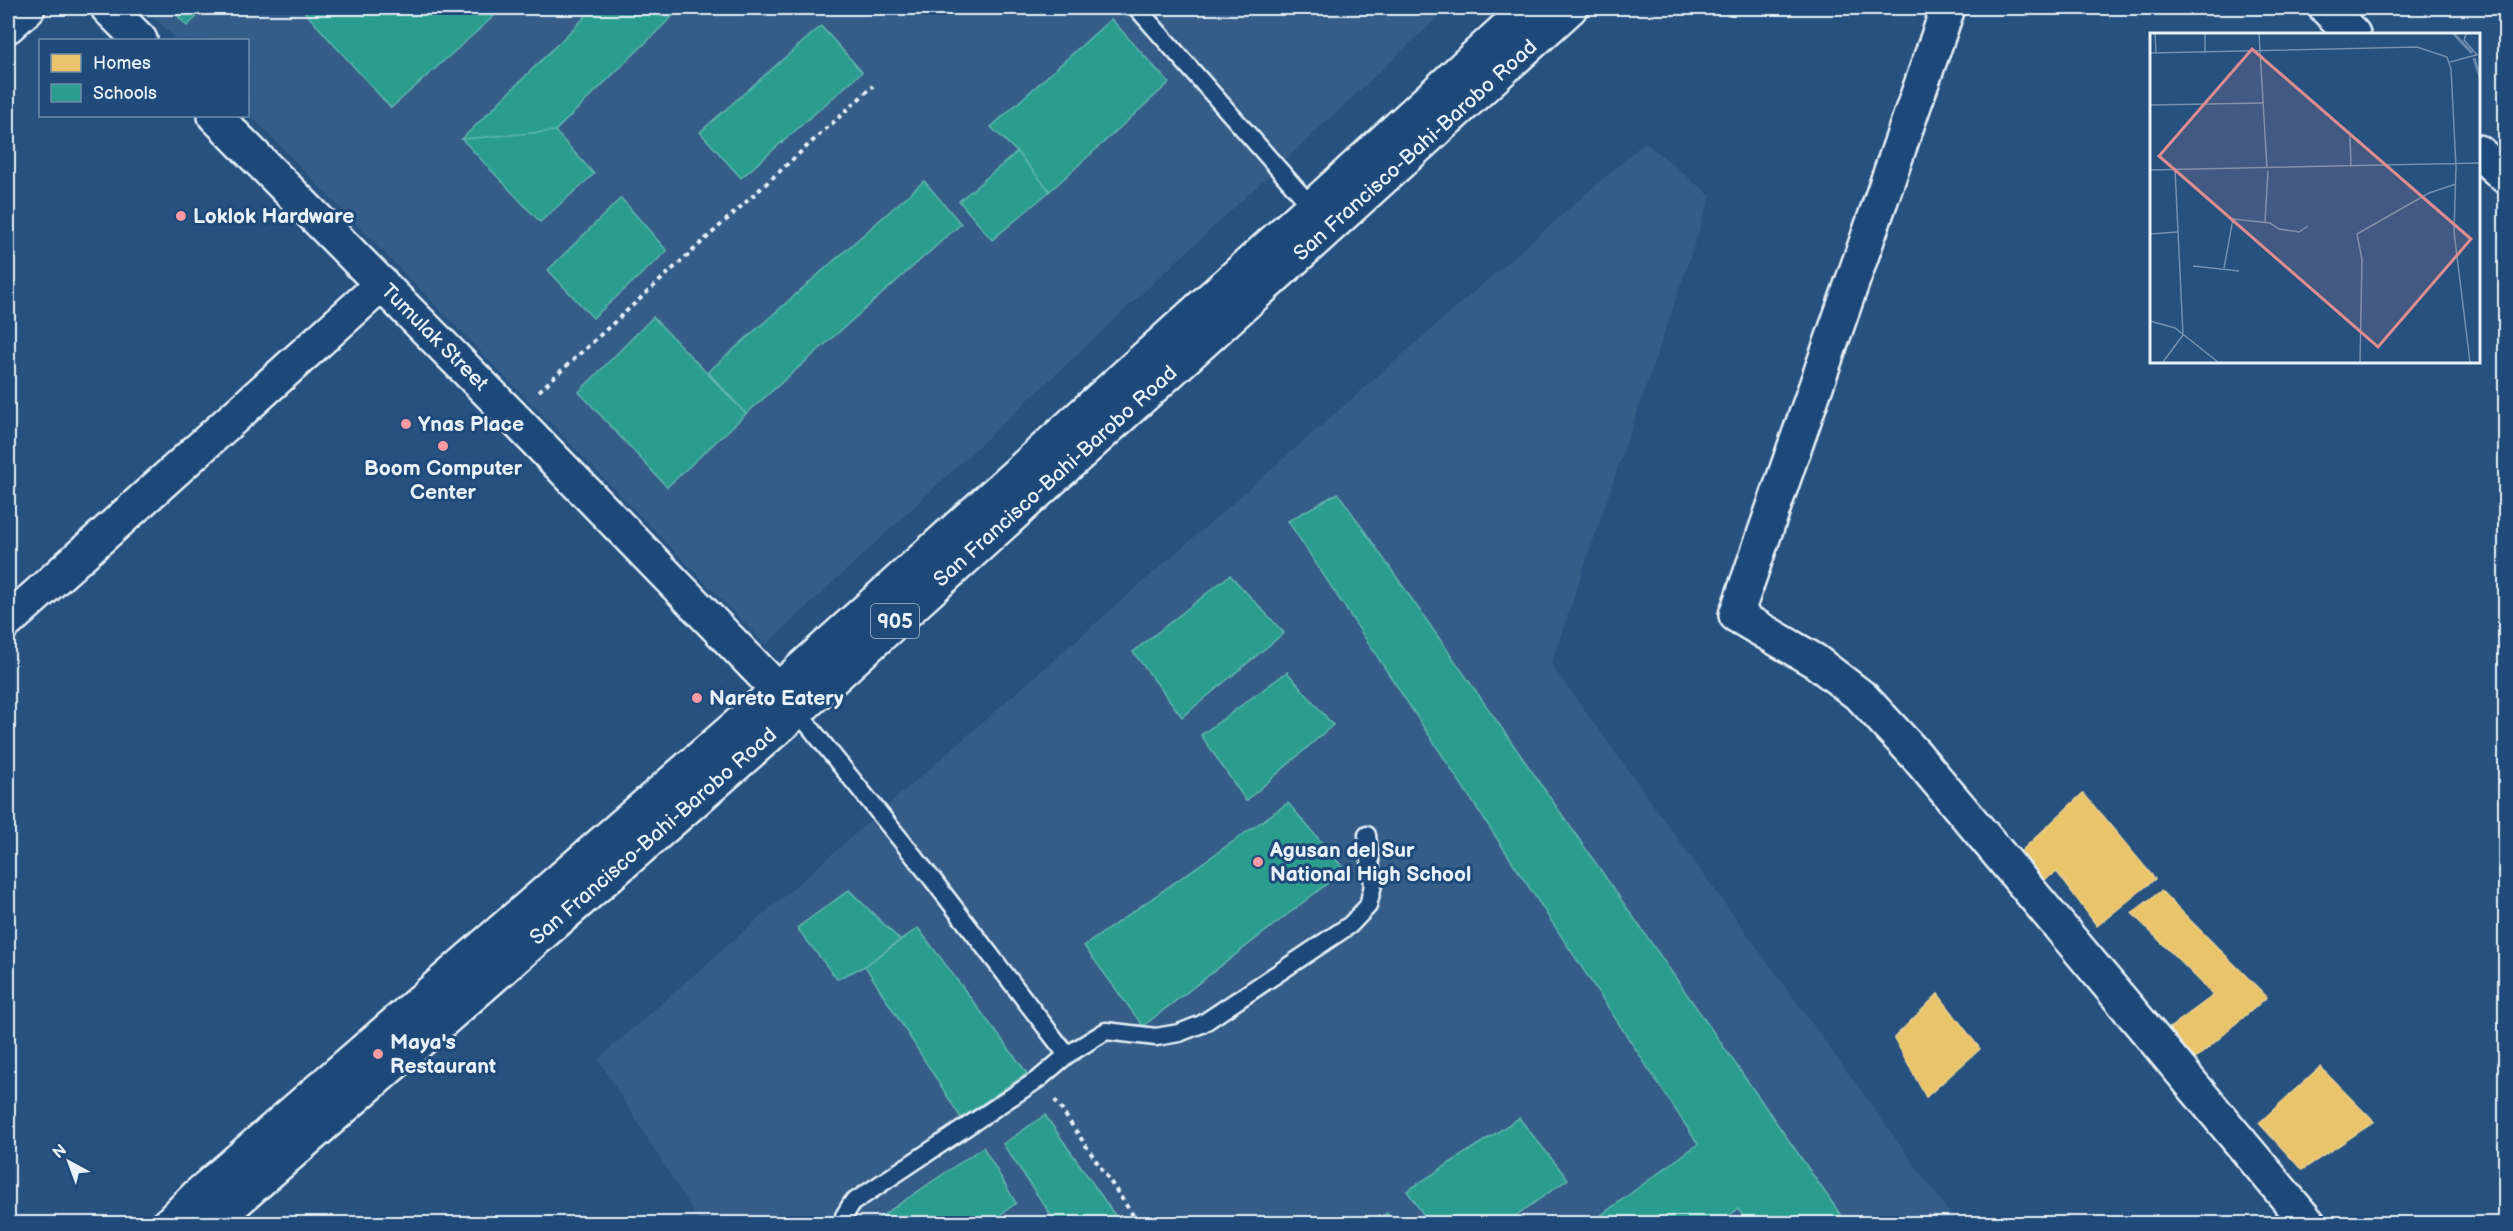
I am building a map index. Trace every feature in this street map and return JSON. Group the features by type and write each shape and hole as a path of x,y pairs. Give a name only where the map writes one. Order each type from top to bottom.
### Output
{"main road":[{"path":"8,26 28,8"},
{"path":"108,8 139,39"},
{"name":"San Francisco-Bahi-Barobo Road","path":"178,1221 207,1187 787,700 1312,207 1528,8"},
{"name":"San Francisco-Bahi-Barobo Road","path":"210,1224 787,700 1570,8"},
{"path":"1948,8 1736,615 1815,661 1870,705 1915,754 2309,1224"},
{"path":"2326,8 2352,33"},
{"name":"Tumulak Street","path":"216,117 512,416 787,700"},
{"path":"2480,154 2505,177"},
{"path":"8,621 382,284"}],"lane":[{"path":"1137,8 1312,207"},
{"path":"787,700 933,880 1067,1055"},
{"path":"844,1224 844,1216 852,1203 1040,1078 1067,1055 1106,1031 1156,1037 1179,1033 1202,1023 1350,926 1368,906 1374,885 1367,836"}],"path":[{"path":"512,416 873,86"},
{"path":"1040,1078 1139,1224"}],"shaded area":[{"path":"145,8 1448,8 766,645 249,114 249,39 176,39"},
{"name":"Agusan del Sur National High School","path":"1645,142 1711,196 1551,664 1957,1223 700,1223 598,1059"}],"building: Homes":[{"path":"2083,793 2155,879 2097,926 2057,872 2038,883 2015,857"},
{"path":"2161,891 2267,997 2187,1066 2160,1035 2214,995 2132,913"},
{"path":"1938,994 1980,1049 1926,1097 1894,1038"},
{"path":"2320,1067 2374,1122 2302,1170 2259,1123"}],"building: Schools":[{"path":"170,8 206,8 187,26"},
{"path":"301,8 503,8 391,108"},
{"path":"594,8 681,8 555,131 462,139"},
{"path":"1111,19 1169,83 1050,191 1017,152 991,127"},
{"path":"821,26 862,72 741,178 700,132"},
{"path":"555,131 594,174 540,222 462,139"},
{"path":"1017,152 1050,191 992,240 959,201"},
{"path":"924,181 961,224 746,414 708,372"},
{"path":"621,198 667,251 593,318 548,270"},
{"path":"653,317 746,414 667,487 579,392"},
{"path":"1338,493 1847,1224 1749,1224 1738,1209 1718,1224 1589,1224 1698,1144 1288,521"},
{"path":"1230,575 1284,633 1182,717 1133,652"},
{"path":"1287,672 1333,725 1246,801 1201,735"},
{"path":"1288,803 1345,870 1143,1026 1084,946"},
{"path":"849,890 900,940 865,966 837,979 797,928"},
{"path":"918,928 1027,1073 961,1118 865,966"},
{"path":"1045,1115 1121,1224 1057,1224 1003,1144"},
{"path":"1519,1118 1568,1179 1504,1224 1430,1224 1407,1191"},
{"path":"983,1147 1016,1203 988,1224 870,1224"},
{"path":"1387,1213 1394,1224 1370,1224"}],"place":[{"name":"Loklok Hardware","path":"181,216"},
{"name":"Ynas Place","path":"406,424"},
{"name":"Boom Computer Center","path":"443,446"},
{"name":"Nareto Eatery","path":"697,698"},
{"name":"Agusan del Sur National High School","path":"1258,862"},
{"name":"Maya's Restaurant","path":"378,1054"}]}
